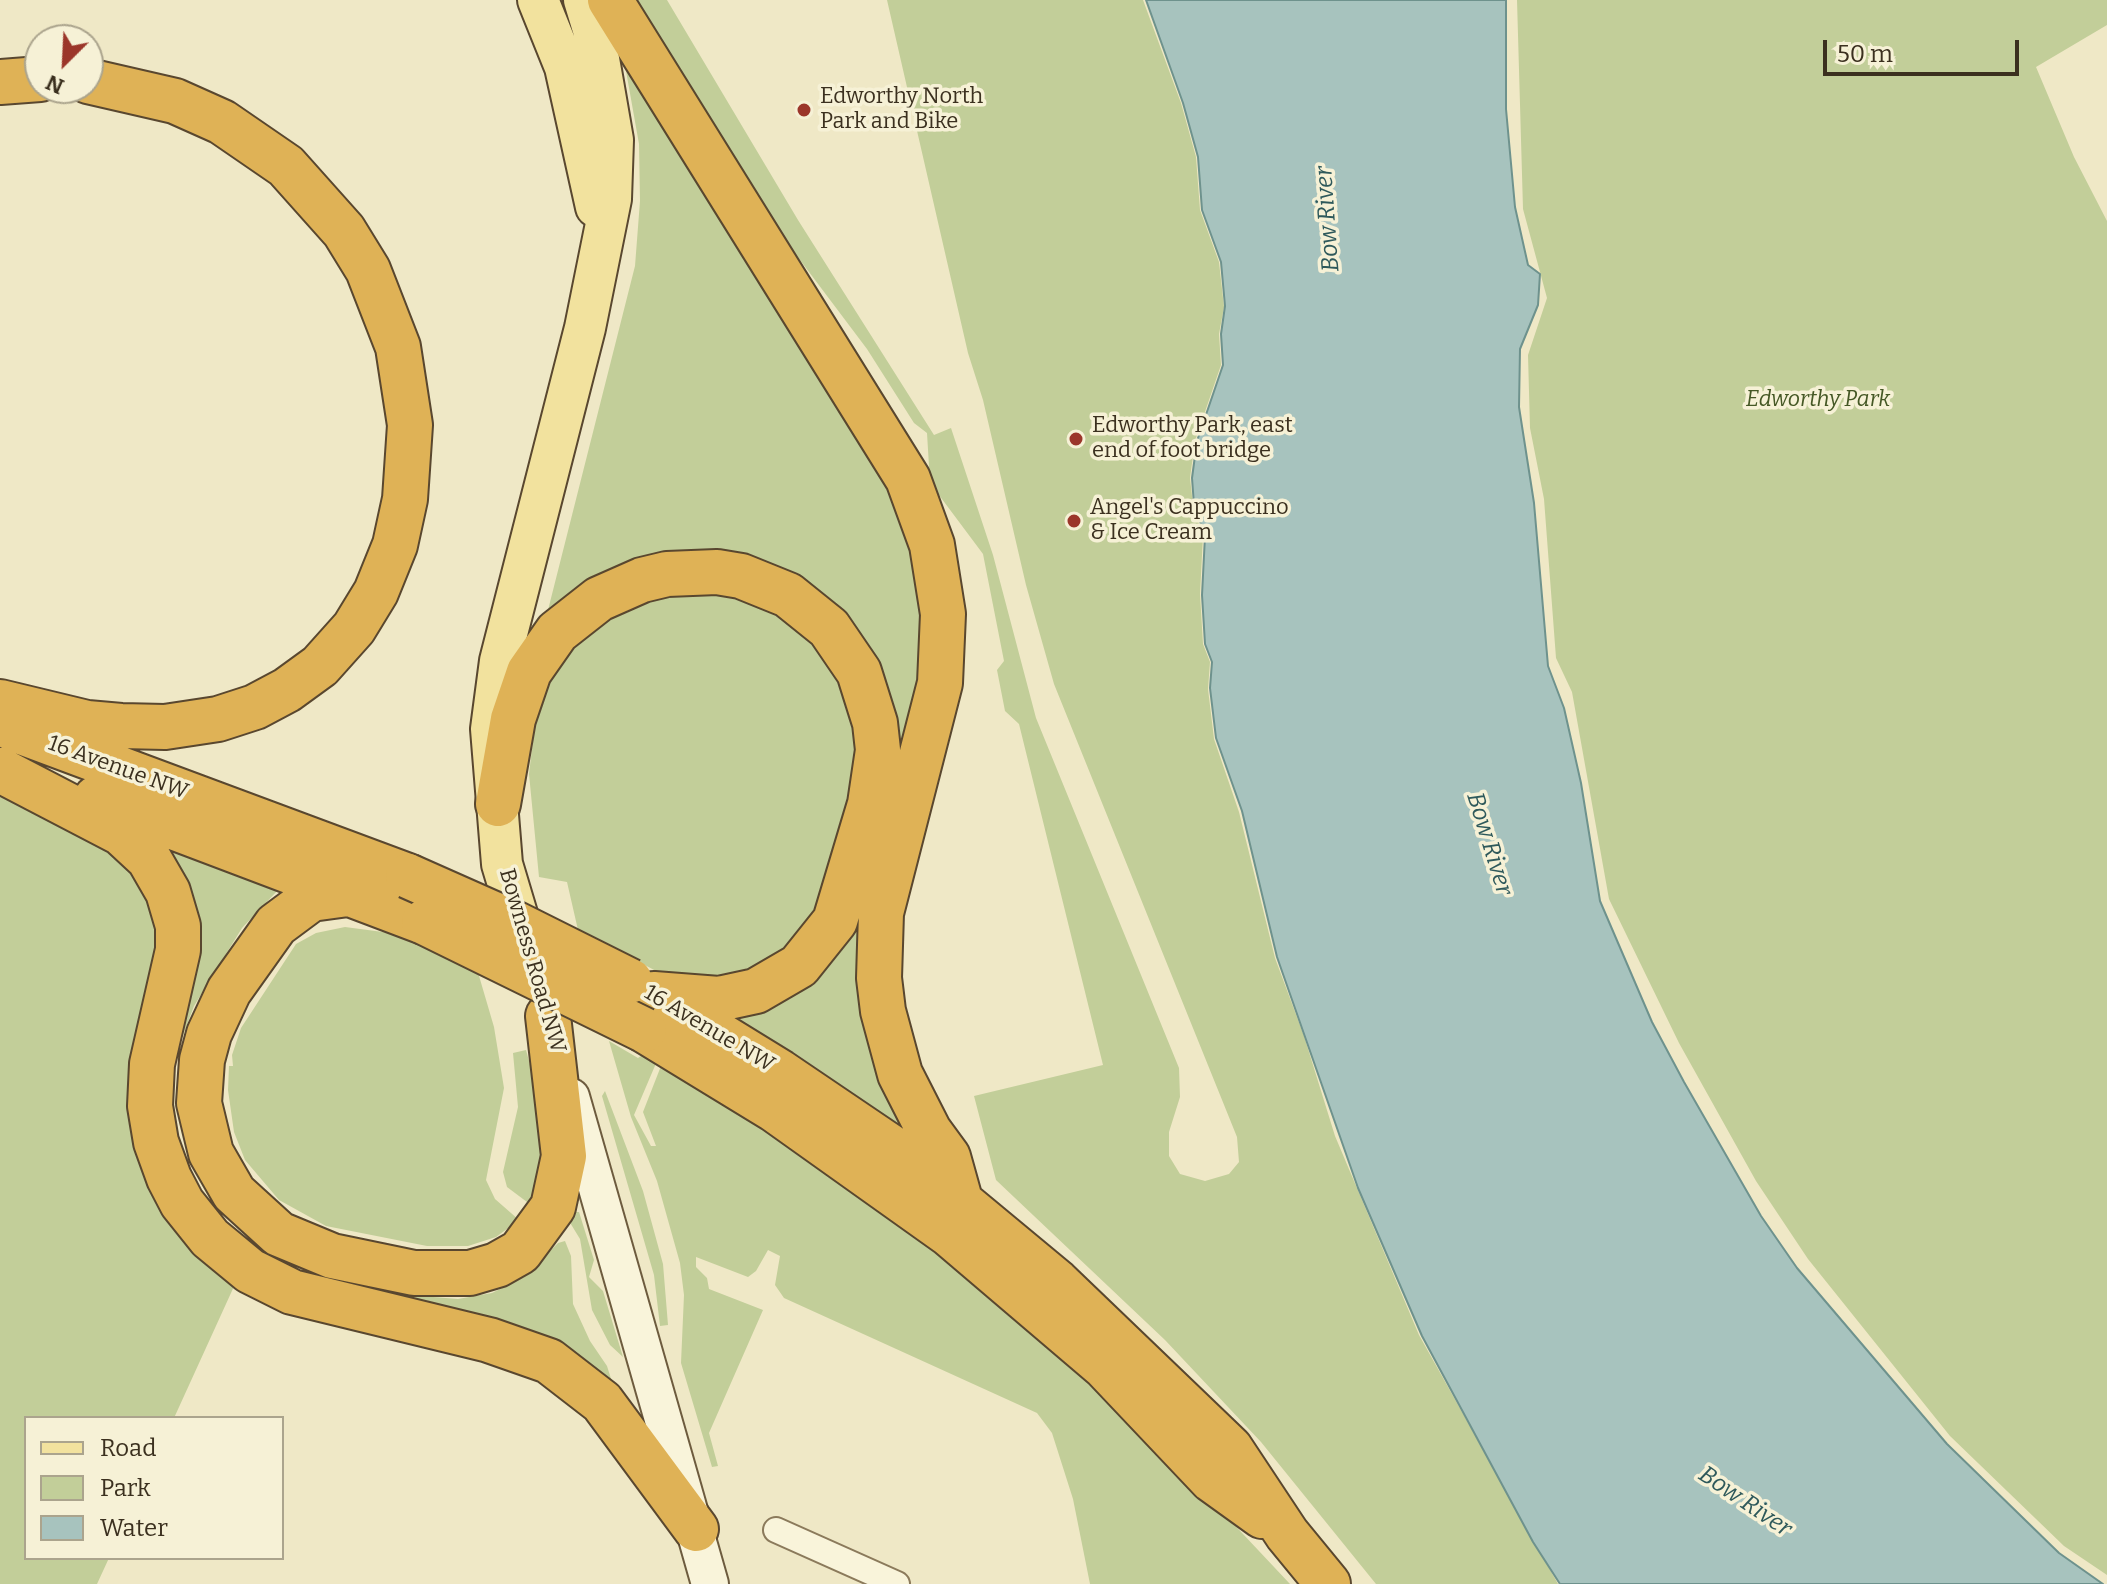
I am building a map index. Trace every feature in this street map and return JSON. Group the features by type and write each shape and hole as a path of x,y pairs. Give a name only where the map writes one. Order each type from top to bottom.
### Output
{"highway":[{"path":"610,0 908,479 932,545 943,614 940,683 881,913 879,978 885,1022 900,1074 924,1122 948,1157 960,1200"},
{"path":"0,82 24,80"},
{"path":"0,702 87,723 165,727 218,719 255,707 287,690 320,666 354,628 376,592 395,545 405,499 410,425 398,347 368,270 344,231 286,166 222,122 175,101 104,85"},
{"path":"498,804 513,719 529,672 557,632 599,599 642,580 667,574 717,572 753,580 788,595 829,628 859,672 875,723 878,750 870,804 835,921 799,966 756,991 719,999 643,1002"},
{"name":"16 Avenue NW","path":"0,725 408,876 514,923 643,1002 836,1109 960,1200 1057,1282 1230,1448 1287,1534 1328,1584"},
{"name":"16 Avenue NW","path":"0,763 643,1002 775,1110 949,1234 1105,1367 1212,1480 1287,1534"},
{"path":"0,770 121,833 149,859 168,892 178,926 178,950 153,1056 150,1106 156,1142 169,1178 182,1203 210,1238 250,1271 292,1292 489,1340 549,1361 602,1402 696,1529"},
{"path":"355,893 311,899 276,925 229,991 209,1034 202,1060 199,1103 211,1153 234,1193 279,1234 350,1261 435,1275 485,1269 520,1252 553,1207 564,1156 548,1016"}],"main road":[{"name":"Bowness Road NW","path":"538,0 565,67 602,234"},
{"name":"Bowness Road NW","path":"548,1016 502,864 491,729 500,661 585,328 611,199 613,140 595,36 584,0"}],"street":[{"name":"Bowness Road NW","path":"548,1016 710,1584"},
{"path":"776,1530 897,1584"}],"green space":[{"path":"625,0 667,0 798,220 934,435 951,428 993,555 1036,718 1179,1068 1180,1097 1169,1132 1169,1156 1180,1174 1205,1181 1229,1174 1239,1162 1237,1137 1054,684 1026,585 983,400 968,353 887,0 1143,0 1181,103 1196,157 1200,210 1219,262 1224,307 1219,334 1221,365 1195,441 1190,478 1193,505 1203,536 1200,594 1203,644 1210,662 1208,689 1214,739 1239,812 1275,958 1304,1036 1335,1136 1419,1335 1558,1584 1376,1584 1261,1442 1165,1340 996,1180 974,1096 1103,1065 1019,724 1005,711 997,670 1004,661 983,554 930,483 927,433 914,423 867,349 742,183"},
{"name":"Edworthy Park","path":"1517,0 2107,0 2107,25 2036,67 2074,157 2107,221 2107,1575 2064,1546 1950,1436 1808,1259 1756,1181 1679,1043 1609,899 1572,692 1556,658 1544,499 1530,428 1528,355 1547,298 1523,209"},
{"path":"623,54 887,477 919,565 926,662 897,769 774,568 547,614 635,266 640,201 639,144"},
{"path":"661,592 740,594 784,614 814,637 856,706 861,779 818,916 775,963 722,980 658,972 578,930 567,882 539,877 529,774 535,723 545,687 565,653 627,603"},
{"path":"0,794 134,863 160,930 133,1059 236,1282 175,1416 24,1416 24,1560 108,1560 97,1584 0,1584"},
{"path":"169,849 278,890 242,928 194,1006 182,1038 174,1037"},
{"path":"877,851 903,1129 900,1130 738,1024 735,1017"},
{"path":"345,927 398,934 477,969 494,1027 504,1088 486,1180 495,1199 519,1220 496,1237 468,1246 427,1246 326,1226 279,1200 245,1160 234,1132 228,1090 229,1066 233,1066 232,1055 241,1028 296,944 316,933"},
{"path":"609,1041 638,1058 644,1054 657,1061 634,1115 651,1146 656,1146 643,1112 661,1066 666,1064 878,1203 1046,1339 1196,1484 1290,1584 1090,1584 1073,1499 1052,1433 1037,1413 784,1298 775,1285 780,1256 768,1250 756,1271 748,1277 696,1257 696,1267 707,1278 709,1289 763,1310 709,1433 718,1466 712,1467 681,1363 684,1295 680,1263 657,1181 631,1117"},
{"path":"526,1050 547,1127 535,1201 527,1202 507,1187 503,1172 518,1107 513,1053"},
{"path":"605,1091 643,1191 663,1264 668,1325 660,1326 654,1275 602,1096"},
{"path":"575,1212 579,1212 594,1260 589,1277 603,1291 623,1357 610,1345 592,1310 580,1239 569,1221"},
{"path":"565,1241 571,1256 573,1304 590,1341 607,1366 613,1385 384,1293 458,1299 492,1293 524,1277 558,1243"}],"water":[{"name":"Bow River","path":"1146,0 1506,0 1506,109 1515,207 1528,265 1540,274 1538,305 1520,349 1519,407 1534,503 1548,666 1564,708 1581,783 1600,901 1652,1022 1684,1082 1761,1216 1797,1268 1947,1444 2059,1553 2103,1584 1560,1584 1533,1542 1422,1336 1358,1188 1277,957 1242,811 1216,738 1210,688 1212,662 1205,644 1202,595 1205,536 1194,505 1192,478 1197,441 1223,365 1221,334 1225,306 1221,262 1202,210 1198,157 1183,103"}],"place":[{"name":"Edworthy North Park and Bike","path":"804,110"},
{"name":"Edworthy Park, east end of foot bridge","path":"1076,439"},
{"name":"Angel's Cappuccino & Ice Cream","path":"1074,521"}]}
